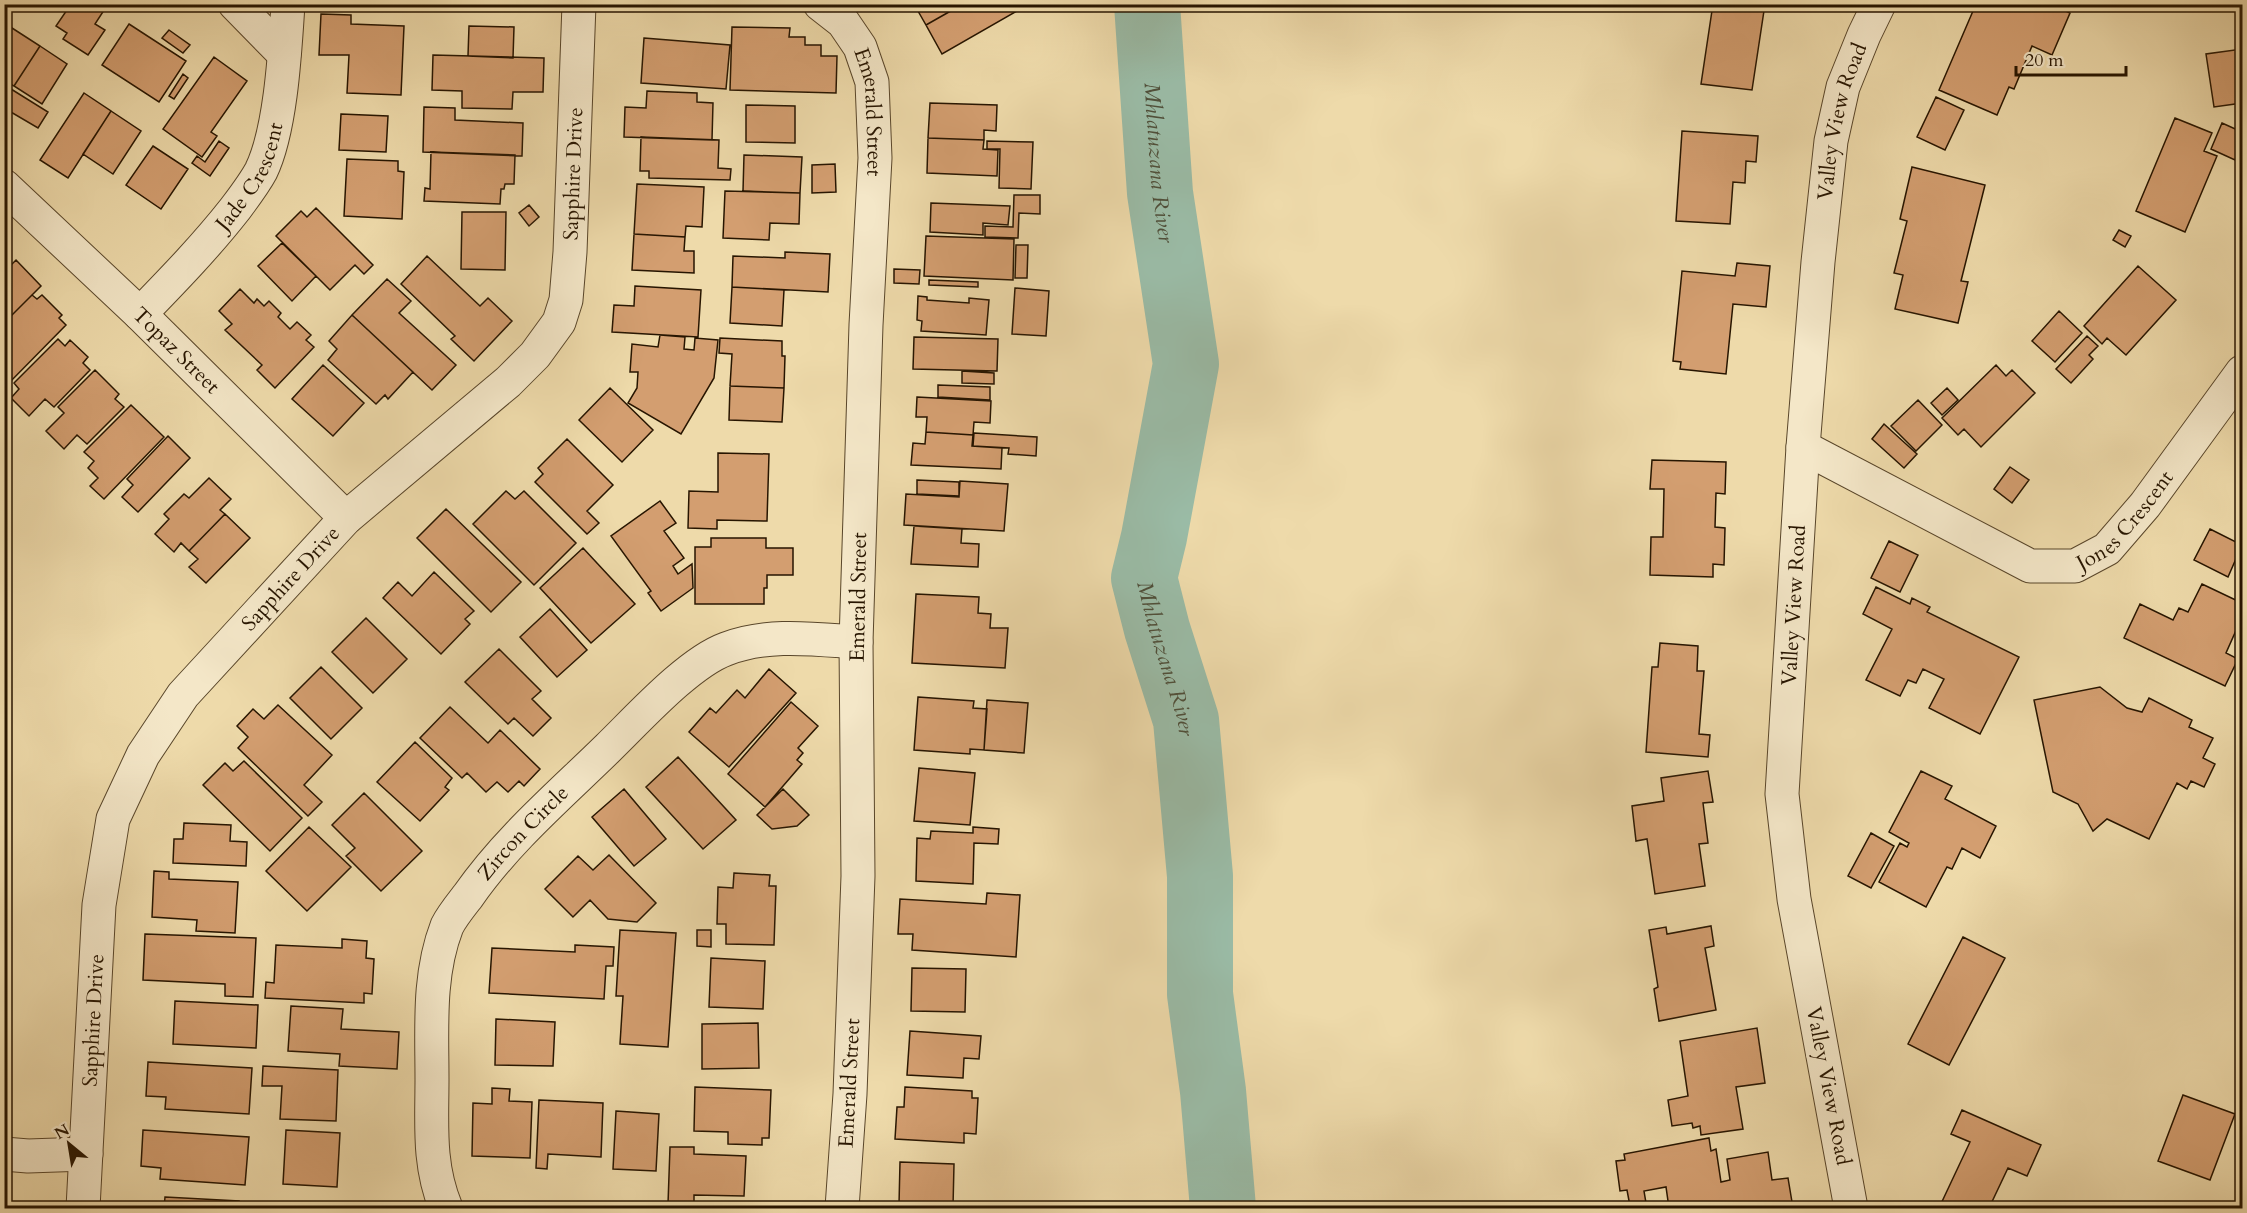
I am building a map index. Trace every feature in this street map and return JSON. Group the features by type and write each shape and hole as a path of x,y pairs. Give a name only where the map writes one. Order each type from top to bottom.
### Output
{"street":[{"path":"235,4 285,54"},
{"name":"Jade Crescent","path":"140,314 223,223 261,170 269,148 275,117 285,54 288,4"},
{"name":"Sapphire Drive","path":"83,1209 99,905 113,819 143,755 183,694 346,518 508,382 535,355 559,322 566,300 570,252 579,4"},
{"name":"Emerald Street","path":"820,4 843,22 860,47 872,82 875,158 866,325 856,642 858,876 850,1094 842,1209"},
{"name":"Valley View Road","path":"1851,1209 1794,899 1782,794 1803,447 1818,262 1831,141 1843,87 1879,4"},
{"name":"Topaz Street","path":"4,186 140,314 346,518"},
{"name":"Jones Crescent","path":"1803,447 2030,566 2074,566 2107,549 2145,506 2242,372"},
{"name":"Zircon Circle","path":"446,1209 436,1186 432,1156 432,999 437,961 448,924 475,885 517,836 672,686 706,659 724,649 754,640 790,638 856,642"},
{"path":"4,1154 28,1156 86,1154"}],"building":[{"path":"71,4 108,4 95,24 105,30 88,55 63,39 67,33 56,26"},
{"path":"914,4 963,4 926,25"},
{"path":"963,4 1020,4 1022,8 942,54 926,25"},
{"path":"1713,4 1765,4 1752,90 1701,84"},
{"path":"1976,4 2051,4 2070,13 2052,55 2032,46 2014,89 2009,87 1997,115 1939,90"},
{"path":"321,14 351,15 351,24 404,26 401,95 347,93 349,55 319,55"},
{"path":"129,24 186,61 159,102 102,65"},
{"path":"469,26 514,27 513,58 468,56"},
{"path":"732,27 790,28 789,37 805,37 805,45 821,45 821,56 837,56 836,93 730,90"},
{"path":"12,28 40,46 14,86 4,81 4,40"},
{"path":"169,30 190,45 183,53 162,38"},
{"path":"644,38 730,45 726,89 641,83"},
{"path":"40,46 67,64 42,104 14,86"},
{"path":"2242,49 2242,103 2214,107 2206,54"},
{"path":"433,55 544,58 543,92 513,92 512,109 462,108 462,91 432,90"},
{"path":"214,57 247,81 211,132 217,136 202,157 163,129"},
{"path":"183,74 188,78 174,99 169,96"},
{"path":"11,89 48,112 38,128 4,108 4,100"},
{"path":"647,91 697,93 697,102 713,103 712,140 624,137 625,107 646,108"},
{"path":"84,93 111,111 68,178 40,160"},
{"path":"1936,97 1964,110 1945,150 1917,137"},
{"path":"930,103 997,105 996,131 984,130 984,140 928,138"},
{"path":"746,105 795,106 795,143 746,142"},
{"path":"424,107 455,108 455,120 523,123 522,156 423,152"},
{"path":"111,111 141,131 113,174 83,154"},
{"path":"341,114 388,116 386,152 339,150"},
{"path":"2175,118 2212,133 2204,151 2217,156 2185,232 2136,211"},
{"path":"2222,123 2242,132 2242,142 2235,160 2211,149"},
{"path":"1682,131 1758,136 1756,162 1746,161 1745,183 1733,182 1730,224 1676,221"},
{"path":"641,137 719,140 718,168 731,169 730,180 649,178 649,171 640,171"},
{"path":"928,138 984,140 983,149 998,150 997,176 927,173"},
{"path":"219,141 229,148 210,176 192,163 197,156 205,162"},
{"path":"987,141 1033,142 1031,189 999,188 1000,149 987,149"},
{"path":"153,146 188,169 161,209 126,185"},
{"path":"431,152 515,155 514,184 505,184 504,189 501,189 500,204 424,201 425,188 430,189"},
{"path":"744,155 802,157 800,193 743,191"},
{"path":"347,159 398,161 398,171 404,172 402,219 344,216"},
{"path":"835,164 836,192 812,193 812,165"},
{"path":"1912,167 1985,185 1961,281 1968,282 1958,323 1895,309 1903,275 1894,273 1907,221 1900,219"},
{"path":"637,184 704,187 702,227 686,226 685,237 634,234"},
{"path":"725,191 800,193 799,224 770,223 769,240 723,238"},
{"path":"1014,195 1040,195 1040,214 1019,213 1018,238 985,237 985,226 1013,227"},
{"path":"931,203 1010,206 1008,225 983,223 983,235 930,232"},
{"path":"529,205 539,217 529,226 519,213"},
{"path":"316,208 373,265 364,274 355,265 330,290 276,236 301,211 307,217"},
{"path":"462,212 506,212 505,270 461,269"},
{"path":"2119,230 2131,236 2125,247 2113,240"},
{"path":"634,234 685,237 684,251 694,251 694,273 632,270"},
{"path":"926,236 1014,239 1013,280 924,276"},
{"path":"282,243 316,276 292,301 258,266"},
{"path":"1016,245 1028,245 1027,278 1015,278"},
{"path":"785,252 830,254 828,292 732,287 733,256 785,258"},
{"path":"427,256 480,306 488,298 512,321 474,361 451,339 455,336 401,284"},
{"path":"16,260 41,286 4,323 4,272"},
{"path":"1737,263 1770,266 1766,307 1733,304 1726,374 1680,369 1681,362 1673,361 1682,271 1735,276"},
{"path":"2138,266 2176,300 2126,355 2107,338 2102,344 2084,326"},
{"path":"894,269 920,270 919,284 894,283"},
{"path":"387,279 411,301 399,313 456,365 432,390 352,315"},
{"path":"929,280 978,282 978,287 929,285"},
{"path":"635,286 701,290 698,337 612,332 614,305 634,306"},
{"path":"732,287 784,290 782,326 730,323"},
{"path":"1015,288 1049,291 1046,336 1012,334"},
{"path":"240,289 254,303 257,299 264,306 269,301 281,313 278,317 290,329 297,322 311,335 306,340 314,347 275,388 257,370 262,365 225,330 232,324 219,311"},
{"path":"32,295 37,299 42,295 62,315 59,318 66,325 5,387 4,323"},
{"path":"918,296 927,297 927,300 969,303 969,298 989,300 986,335 921,331 922,321 917,320"},
{"path":"2059,311 2082,333 2055,362 2032,341"},
{"path":"352,315 413,372 388,399 385,395 376,404 328,360 337,349 329,341"},
{"path":"660,335 685,337 684,349 694,350 695,338 718,340 714,378 681,434 628,403 637,388 638,372 630,372 632,344 658,347"},
{"path":"2087,336 2098,346 2089,355 2093,359 2071,383 2056,369"},
{"path":"914,337 998,339 997,371 913,369"},
{"path":"720,338 782,341 782,356 785,356 784,388 730,386 732,354 719,353"},
{"path":"58,339 65,346 70,340 88,357 83,363 90,370 54,407 45,399 29,416 11,398 19,389 14,383"},
{"path":"323,365 364,403 333,436 292,399"},
{"path":"1996,365 2006,376 2012,370 2035,393 1981,447 1964,429 1958,435 1942,418"},
{"path":"95,370 119,394 115,399 124,407 87,444 77,435 64,449 46,431 64,413 58,407"},
{"path":"962,371 994,373 994,384 962,383"},
{"path":"938,385 990,387 990,400 938,397"},
{"path":"730,386 784,388 782,422 729,420"},
{"path":"610,388 653,430 622,462 579,420"},
{"path":"1947,388 1958,400 1942,415 1931,403"},
{"path":"917,397 991,401 990,423 974,422 973,435 926,432 927,417 916,417"},
{"path":"1918,400 1942,425 1916,451 1891,426"},
{"path":"131,405 164,437 104,499 90,486 98,478 88,468 94,461 84,452"},
{"path":"1884,424 1917,454 1904,468 1872,439"},
{"path":"926,432 973,435 972,446 1002,448 1001,469 911,465 913,443 925,444"},
{"path":"974,433 1037,437 1036,456 1008,454 1009,448 973,446"},
{"path":"168,436 190,458 138,512 122,497 133,485 127,479"},
{"path":"567,439 613,485 587,511 599,523 587,534 535,482 543,474 538,468"},
{"path":"718,453 769,454 767,521 717,520 717,529 688,528 689,491 718,492"},
{"path":"1652,460 1726,462 1725,494 1716,493 1715,527 1725,528 1724,565 1713,564 1713,577 1650,575 1651,537 1663,537 1664,489 1650,489"},
{"path":"2010,467 2029,480 2012,503 1994,489"},
{"path":"209,478 231,499 220,510 225,514 189,551 181,543 174,552 155,534 169,519 164,514 184,494 189,498"},
{"path":"917,480 959,482 959,496 917,494"},
{"path":"960,481 1008,484 1004,531 904,525 906,494 959,497"},
{"path":"506,491 515,499 524,491 576,543 534,585 473,524"},
{"path":"660,501 676,523 664,531 684,558 673,566 678,574 692,564 693,588 661,611 648,593 651,591 611,536"},
{"path":"446,509 521,582 491,612 417,538"},
{"path":"225,514 250,538 206,583 189,567 198,559 189,551"},
{"path":"914,526 962,529 961,543 979,544 978,567 911,564"},
{"path":"2210,529 2242,545 2228,577 2194,560"},
{"path":"711,538 766,538 766,548 793,548 793,575 767,575 764,604 695,604 695,547 711,547"},
{"path":"1889,541 1918,555 1900,592 1871,578"},
{"path":"583,548 635,604 591,643 540,588"},
{"path":"434,572 474,611 465,619 470,624 441,654 383,598 398,582 412,596"},
{"path":"2202,584 2242,603 2242,617 2226,653 2238,659 2225,686 2124,638 2140,604 2173,620 2179,608 2188,612"},
{"path":"1876,587 1910,604 1912,598 1930,607 1927,612 2019,657 1980,734 1929,708 1944,679 1923,669 1916,683 1908,680 1900,696 1866,680 1892,629 1863,614"},
{"path":"916,594 979,597 978,613 991,614 990,628 1008,628 1005,668 912,663"},
{"path":"550,609 587,650 557,677 520,637"},
{"path":"366,618 407,659 373,693 332,652"},
{"path":"1660,643 1698,646 1697,671 1704,671 1699,734 1710,735 1708,757 1646,752 1652,667 1658,667"},
{"path":"499,649 541,691 532,699 551,718 533,736 514,718 508,724 465,682"},
{"path":"321,667 362,708 331,739 290,698"},
{"path":"769,669 796,693 729,767 689,732 710,708 716,713 737,690 745,698"},
{"path":"2100,687 2127,708 2142,712 2149,698 2192,720 2189,727 2213,738 2203,758 2215,764 2204,787 2191,781 2187,789 2177,783 2149,839 2107,819 2093,831 2078,804 2053,792 2034,700"},
{"path":"918,697 974,701 973,708 987,709 984,750 970,749 970,754 914,750"},
{"path":"987,700 1028,703 1024,753 984,750"},
{"path":"791,702 818,726 798,748 803,753 797,760 802,764 765,807 728,774"},
{"path":"278,705 332,755 304,785 322,802 308,816 238,748 248,737 237,726 253,709 264,719"},
{"path":"450,707 488,743 500,730 540,769 524,786 519,781 508,792 497,782 486,792 467,773 462,778 420,738"},
{"path":"415,742 452,778 445,787 449,790 420,821 377,782"},
{"path":"678,757 736,820 703,849 646,787"},
{"path":"244,761 302,818 270,851 203,785 225,763 233,771"},
{"path":"919,768 975,773 970,825 914,821"},
{"path":"1708,771 1713,802 1703,803 1708,843 1699,844 1705,886 1655,894 1647,839 1636,841 1632,806 1664,801 1661,778"},
{"path":"1921,771 1952,786 1945,799 1996,826 1980,858 1962,848 1952,869 1947,867 1926,907 1879,882 1900,843 1907,847 1909,843 1889,832"},
{"path":"624,789 666,839 634,866 592,817"},
{"path":"783,789 809,815 797,826 772,829 757,815"},
{"path":"364,793 422,851 381,891 346,856 355,848 332,825"},
{"path":"184,823 231,825 230,841 247,842 246,866 173,863 174,839 183,839"},
{"path":"309,827 351,867 307,911 266,871"},
{"path":"973,827 999,829 998,844 974,843 973,884 916,881 917,838 930,839 931,831 973,833"},
{"path":"1871,833 1894,846 1871,888 1848,876"},
{"path":"609,855 656,903 637,922 608,919 590,900 573,917 545,889 578,856 593,870"},
{"path":"154,871 169,872 169,879 238,882 235,933 196,931 197,920 152,917"},
{"path":"734,873 770,875 769,886 776,886 774,945 726,944 726,924 717,924 718,887 733,888"},
{"path":"987,893 1020,895 1016,957 912,950 913,934 898,934 900,899 986,904"},
{"path":"1711,926 1714,946 1705,948 1716,1010 1659,1021 1654,989 1658,987 1649,930 1666,927 1667,934"},
{"path":"620,930 676,933 668,1047 620,1044 623,996 616,996"},
{"path":"697,930 711,930 711,947 697,946"},
{"path":"145,934 256,938 253,997 225,996 225,984 143,980"},
{"path":"1963,937 2005,958 1949,1065 1908,1044"},
{"path":"342,939 367,941 366,958 374,959 372,994 364,993 364,1003 265,998 266,982 274,983 276,945 342,948"},
{"path":"575,945 614,947 613,966 606,966 604,999 489,993 492,948 575,952"},
{"path":"711,958 765,961 763,1009 709,1007"},
{"path":"912,968 966,969 965,1012 911,1011"},
{"path":"175,1001 258,1005 256,1048 173,1044"},
{"path":"291,1006 343,1009 341,1029 399,1032 397,1069 339,1066 340,1054 288,1051"},
{"path":"496,1019 555,1022 553,1066 495,1065"},
{"path":"758,1023 759,1068 702,1069 702,1024"},
{"path":"1757,1028 1765,1083 1736,1087 1743,1129 1701,1135 1700,1126 1693,1128 1692,1123 1672,1126 1668,1100 1688,1096 1680,1041"},
{"path":"910,1031 981,1036 979,1059 964,1058 963,1078 907,1075"},
{"path":"148,1062 252,1068 249,1114 165,1109 166,1097 146,1096"},
{"path":"263,1066 338,1070 336,1121 280,1119 282,1086 262,1086"},
{"path":"695,1087 771,1090 769,1138 762,1138 762,1145 728,1144 728,1132 694,1131"},
{"path":"905,1087 972,1091 972,1098 978,1098 976,1134 964,1133 964,1143 895,1139 897,1107 904,1107"},
{"path":"492,1088 510,1089 509,1101 532,1102 530,1158 472,1156 473,1103 492,1104"},
{"path":"2183,1095 2235,1114 2210,1180 2158,1161"},
{"path":"539,1100 603,1103 601,1157 548,1154 547,1169 536,1168"},
{"path":"1962,1110 2041,1145 2027,1176 2008,1168 1989,1208 1939,1208 1970,1142 1951,1134"},
{"path":"616,1111 659,1114 656,1171 613,1169"},
{"path":"143,1130 249,1137 245,1185 160,1179 161,1168 141,1166"},
{"path":"286,1130 340,1133 337,1187 283,1184"},
{"path":"1709,1138 1711,1151 1716,1149 1721,1182 1730,1180 1727,1159 1768,1152 1772,1180 1788,1178 1793,1208 1669,1208 1666,1187 1644,1191 1646,1203 1630,1206 1627,1190 1620,1191 1616,1161 1625,1160 1624,1154"},
{"path":"670,1147 694,1147 694,1154 746,1156 744,1196 694,1195 694,1205 668,1204"},
{"path":"900,1162 954,1164 953,1207 899,1205"},
{"path":"165,1197 239,1201 238,1208 164,1208"},
{"path":"287,1203 374,1207 374,1208 287,1208"}],"waterway":[{"name":"Mhlatuzana River","path":"1147,4 1160,193 1186,364 1154,537 1144,578 1157,629 1186,720 1200,876 1200,994 1213,1091 1223,1208"}]}
